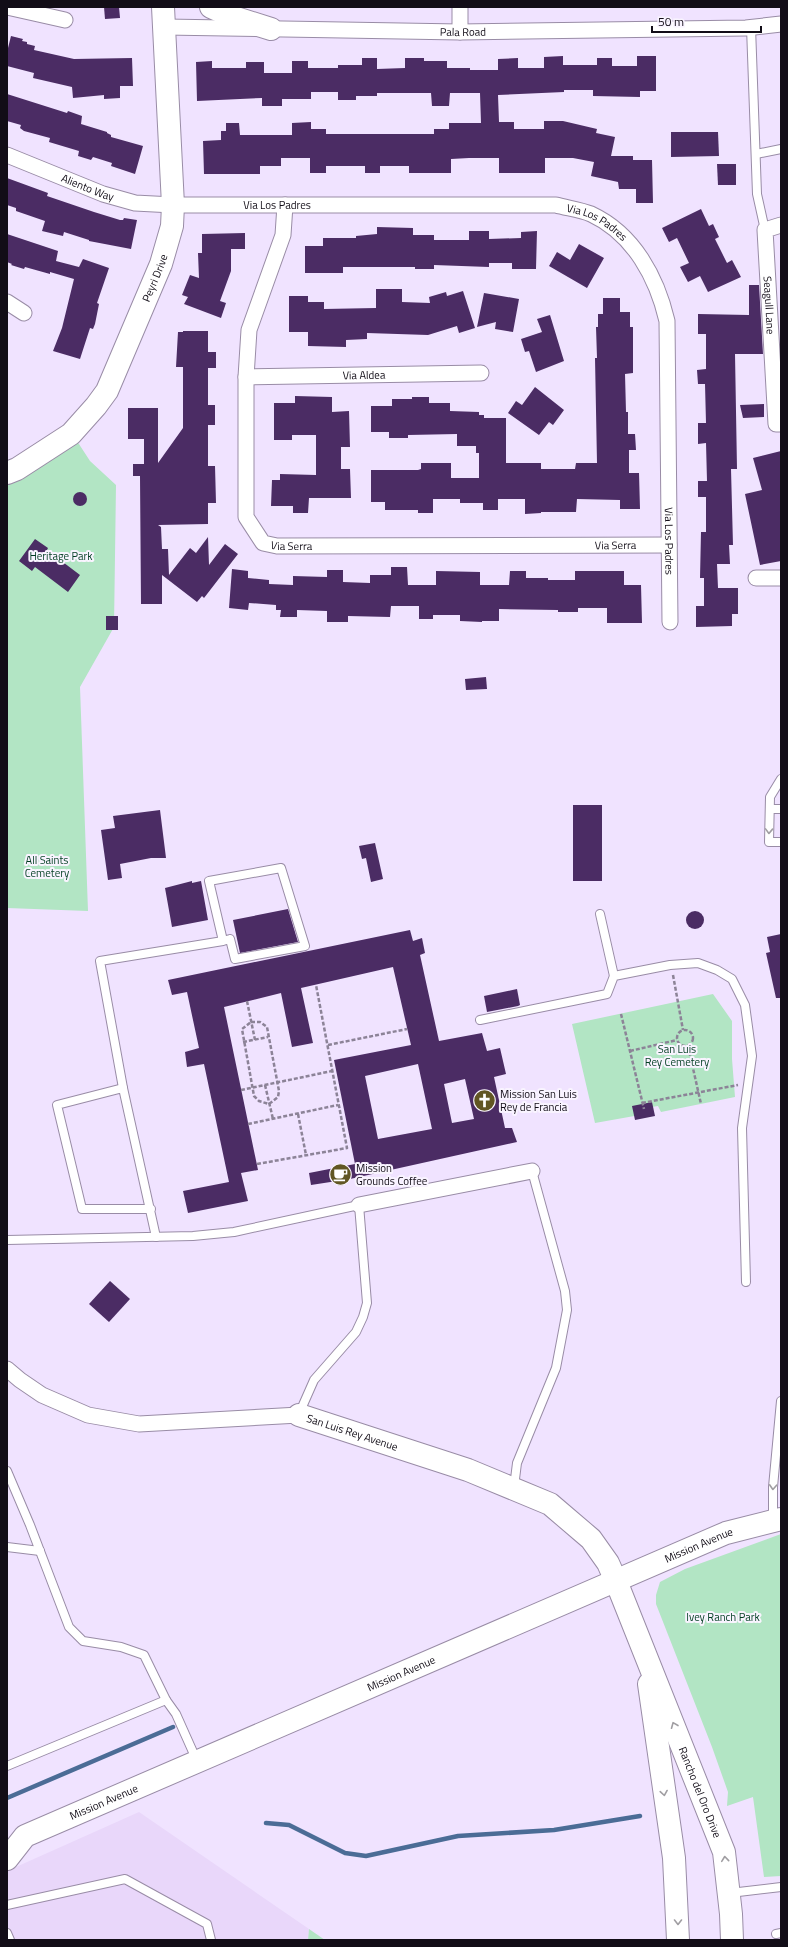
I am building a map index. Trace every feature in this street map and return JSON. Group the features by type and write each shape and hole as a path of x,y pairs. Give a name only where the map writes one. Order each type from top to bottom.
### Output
{"main road":[{"path":"211,7 271,29"},
{"name":"Peyri Drive","path":"7,473 17,469 71,434 96,406 107,391 161,264 172,226 173,205 164,17"},
{"name":"San Luis Rey Avenue","path":"299,1415 468,1470 550,1504 591,1539 608,1564 616,1581"},
{"name":"Mission Avenue","path":"7,1859 16,1834 197,1762 726,1533 777,1520"},
{"name":"Rancho del Oro Drive","path":"616,1581 724,1852 732,1940"},
{"name":"Rancho del Oro Drive","path":"645,1651 658,1754 674,1858 678,1940"}],"street":[{"path":"7,7 65,20"},
{"path":"460,7 460,32"},
{"name":"Pala Road","path":"164,17 271,29 460,32 751,27 781,24"},
{"name":"Aliento Way","path":"7,154 103,194 135,203 173,205"},
{"name":"Via Los Padres","path":"173,205 556,205 591,214 622,235 638,252 661,295 667,321 670,622"},
{"name":"Via Serra","path":"285,205 283,235 249,330 246,376 246,517 263,544 277,546 669,545"},
{"path":"765,230 781,225"},
{"name":"Seagull Lane","path":"765,230 776,424 781,424"},
{"path":"7,302 24,313"},
{"name":"Via Aldea","path":"246,376 481,373"},
{"path":"756,578 781,578"},
{"path":"359,1205 532,1171"},
{"name":"San Luis Rey Avenue","path":"7,1369 42,1395 88,1415 139,1424 299,1415"}],"lane":[{"path":"751,27 757,194 765,230"},
{"path":"756,154 781,149"},
{"path":"781,779 770,797 769,842 781,842"},
{"path":"770,809 781,809"},
{"path":"156,1237 123,1088 100,961 223,941 230,939 235,959 306,946 281,868 209,881 223,941"},
{"path":"480,1020 607,994 614,976 600,914"},
{"path":"614,976 670,965 698,963 732,979 745,1005 752,1056 742,1128 746,1282"},
{"path":"123,1088 57,1105 82,1209 151,1209"},
{"path":"514,1490 517,1463 556,1368 567,1310 565,1291 532,1171"},
{"path":"7,1240 193,1236 234,1232 359,1205 367,1303 363,1317 356,1332 314,1380 299,1415"},
{"path":"777,1520 773,1487 781,1402"},
{"path":"7,1474 40,1551 69,1626 83,1641 121,1647 144,1655 166,1700 176,1714 197,1762"},
{"path":"7,1547 40,1551"},
{"path":"7,1766 166,1700"},
{"path":"7,1905 125,1879 207,1924 211,1940"},
{"path":"729,1894 781,1887"},
{"path":"7,1933 10,1940"}],"path":[{"path":"670,965 683,1030"},
{"path":"257,1164 347,1148 316,985"},
{"path":"247,1001 255,1040"},
{"path":"621,1014 644,1109"},
{"path":"252,1022 260,1022 267,1027 278,1082 278,1097 269,1104 259,1101 254,1096 254,1088 243,1042 242,1029 252,1022"},
{"path":"328,1045 407,1029"},
{"path":"677,1040 677,1035 683,1030 689,1030 694,1035 692,1042 688,1046"},
{"path":"243,1042 268,1037"},
{"path":"630,1051 677,1040"},
{"path":"677,1040 680,1044 688,1046"},
{"path":"688,1046 701,1104"},
{"path":"241,1090 332,1071"},
{"path":"265,1085 273,1119"},
{"path":"642,1103 734,1085 748,1085"},
{"path":"248,1124 338,1105"},
{"path":"298,1114 306,1155"}],"shaded area":[{"path":"139,1812 309,1929 308,1940 7,1940 7,1871"}],"green space":[{"path":"77,441 90,461 116,485 114,627 80,687 88,911 7,908 7,480"},
{"name":"San Luis Rey Cemetery","path":"713,994 732,1021 732,1059 735,1097 661,1112 658,1106 639,1109 640,1115 595,1123 572,1024"},
{"name":"Ivey Ranch Park","path":"781,1534 781,1876 764,1877 753,1797 727,1806 728,1792 656,1604 656,1595 660,1582 685,1569"},
{"path":"309,1929 325,1940 308,1940"}],"building":[{"path":"104,7 119,7 120,18 105,19"},
{"path":"11,36 23,39 22,41 27,42 27,44 35,46 34,50 74,59 132,58 133,86 120,86 120,98 104,99 104,95 73,98 72,87 33,78 34,73 7,66 7,52"},
{"path":"563,56 563,65 597,65 597,58 612,58 612,66 637,66 637,56 656,56 656,91 640,91 640,97 593,96 593,90 564,90 564,92 498,95 499,122 514,122 514,129 544,129 544,121 563,121 597,129 596,133 615,137 611,156 633,156 633,160 652,160 653,203 636,203 636,189 619,189 618,182 591,176 594,162 573,158 545,158 545,173 499,173 499,158 469,158 451,159 451,173 409,173 409,166 380,166 380,173 365,173 365,166 326,166 326,173 310,173 310,158 281,158 281,166 260,166 260,174 204,174 203,141 221,140 221,131 226,131 226,123 239,123 240,135 292,135 292,123 311,122 311,129 326,129 326,134 434,134 434,129 449,129 449,123 481,123 480,93 450,93 449,106 432,106 431,93 377,93 377,96 356,96 356,100 338,100 338,92 311,92 311,99 282,99 282,106 262,106 262,98 197,101 196,62 212,61 212,68 246,68 246,62 264,62 264,73 292,73 292,61 308,61 308,68 338,68 338,65 362,65 362,58 377,58 377,69 405,68 405,58 424,58 424,61 447,61 447,68 498,70 498,59 518,58 518,68 544,68 544,57"},
{"path":"7,94 67,113 68,111 82,116 81,124 107,132 111,135 111,137 143,146 135,174 111,166 112,163 93,157 91,160 78,156 79,151 49,142 50,138 24,131 20,128 21,125 7,121"},
{"path":"671,132 718,132 719,156 671,157"},
{"path":"717,164 736,164 736,185 718,185"},
{"path":"7,178 48,193 47,196 94,212 120,220 123,220 124,218 137,220 131,249 89,241 64,232 63,236 42,231 45,221 16,211 16,208 7,205"},
{"path":"701,209 709,226 713,224 719,237 715,239 727,263 732,260 741,277 708,292 700,276 688,282 680,267 689,263 677,238 669,242 662,228"},
{"path":"377,227 413,228 413,235 434,235 434,240 469,240 469,231 489,231 489,239 521,238 521,232 537,231 536,269 512,269 512,263 489,263 489,267 434,265 434,269 415,269 415,267 343,267 343,273 305,273 305,246 323,246 323,238 356,238 356,236 377,234"},
{"path":"245,233 245,249 231,249 231,271 220,301 226,303 221,318 184,304 188,297 182,295 190,275 199,278 198,253 202,253 202,234"},
{"path":"7,234 58,251 56,261 79,267 83,259 109,268 97,303 99,304 95,324 93,329 90,328 80,359 53,351 62,328 74,279 50,272 50,274 11,265 12,264 7,262"},
{"path":"579,244 604,258 587,288 549,266 557,252 570,260"},
{"path":"749,285 759,285 763,354 735,354 737,469 731,469 733,545 729,545 730,564 717,564 718,588 738,588 738,614 732,614 732,626 696,627 696,606 704,606 704,578 700,578 701,532 706,532 706,497 698,497 698,481 707,481 706,443 698,444 698,423 706,423 705,384 698,384 697,370 706,369 706,334 698,334 698,314 749,315"},
{"path":"376,289 402,289 402,302 430,303 429,297 446,292 447,296 463,291 475,328 459,333 457,326 428,335 367,333 367,339 346,340 346,347 308,346 308,332 289,332 289,296 308,296 308,302 324,302 324,309 376,308"},
{"path":"484,293 519,299 513,332 495,329 496,322 477,327"},
{"path":"603,298 620,298 620,312 630,312 630,327 633,327 633,373 625,374 626,412 628,412 628,434 635,434 636,450 629,450 629,473 639,473 640,509 620,509 620,500 577,499 576,512 541,512 525,514 525,499 498,499 498,510 483,510 483,503 460,503 460,499 433,499 433,513 418,513 418,510 385,510 385,502 371,502 371,470 418,470 421,469 421,463 451,463 451,478 479,478 479,453 476,453 476,446 457,446 457,434 408,435 408,438 389,438 389,432 371,432 371,406 392,406 392,399 429,397 429,403 450,403 450,411 479,412 479,415 484,415 484,418 506,418 506,463 541,463 541,469 575,469 576,463 597,463 595,358 597,358 596,327 598,327 598,314 603,314"},
{"path":"550,315 564,361 536,372 529,351 525,352 521,339 542,332 537,319"},
{"path":"208,331 208,352 216,352 216,368 208,368 208,405 215,405 215,425 208,425 208,466 215,466 216,503 208,503 208,524 158,525 161,527 162,549 168,549 169,575 190,548 196,553 208,537 209,565 225,544 238,554 204,598 202,596 197,602 162,575 162,604 141,604 140,476 133,476 133,464 144,464 144,439 128,439 128,408 158,408 158,463 183,428 183,367 176,367 178,332"},
{"path":"535,387 564,410 553,425 549,422 539,435 508,413 516,401 522,405"},
{"path":"295,396 332,397 332,412 349,411 350,447 341,447 341,469 350,469 351,498 309,498 308,513 293,513 293,506 271,506 272,480 280,480 280,474 316,475 316,435 292,435 292,440 274,440 274,403 295,403"},
{"path":"764,404 764,417 743,418 740,405"},
{"path":"781,451 781,561 760,565 745,494 762,490 753,458"},
{"path":"77,492 83,492 87,496 87,502 83,506 77,506 73,502 73,496"},
{"path":"35,539 80,575 68,592 35,567 32,571 19,561"},
{"path":"391,567 407,567 408,585 436,585 436,571 480,572 480,585 509,585 510,571 526,571 526,578 575,580 575,571 624,571 624,585 641,585 642,623 607,623 607,608 578,608 578,612 558,612 558,610 499,609 499,621 482,622 460,621 460,615 433,615 433,619 419,619 419,606 391,606 390,617 348,616 348,622 327,622 327,611 297,610 297,617 280,617 281,610 276,610 276,605 249,603 248,610 229,608 232,569 248,571 248,578 269,580 269,584 293,585 293,576 327,577 327,570 343,570 343,582 370,583 370,575 391,575"},
{"path":"106,616 118,616 118,630 106,630"},
{"path":"486,677 487,689 466,690 465,679"},
{"path":"573,805 602,805 602,881 573,881"},
{"path":"160,810 166,858 151,858 120,864 122,878 108,880 101,830 115,828 113,816"},
{"path":"375,843 383,879 371,882 366,858 362,859 359,846"},
{"path":"192,881 192,883 201,881 208,920 172,927 165,888"},
{"path":"288,909 298,942 240,953 233,920"},
{"path":"695,911 701,914 704,920 701,926 695,929 689,926 686,920 689,914"},
{"path":"410,930 413,941 422,938 425,953 420,955 439,1041 482,1033 487,1051 500,1048 506,1074 494,1077 505,1128 512,1128 517,1142 350,1179 311,1185 309,1173 355,1164 334,1060 411,1045 393,967 301,988 313,1043 292,1047 281,993 224,1007 258,1170 241,1173 248,1201 188,1213 183,1191 229,1182 204,1064 187,1067 185,1052 199,1048 187,992 172,995 168,980","holes":["418,1064 432,1129 378,1139 365,1076","465,1079 474,1119 452,1123 444,1084"]},
{"path":"781,934 781,998 776,998 766,953 770,952 767,937"},
{"path":"517,989 520,1005 487,1012 484,996"},
{"path":"652,1102 655,1116 635,1120 632,1106"},
{"path":"110,1281 130,1299 109,1322 89,1304"}],"waterway":[{"path":"7,1798 173,1727"},
{"path":"266,1823 289,1825 345,1853 366,1856 458,1836 554,1830 640,1816"}],"place":[{"name":"Mission San Luis Rey de Francia","path":"485,1100"},
{"name":"Mission Grounds Coffee","path":"341,1174"}],"park label":[{"name":"Heritage Park","path":"61,556"},
{"name":"All Saints Cemetery","path":"47,866"}]}
